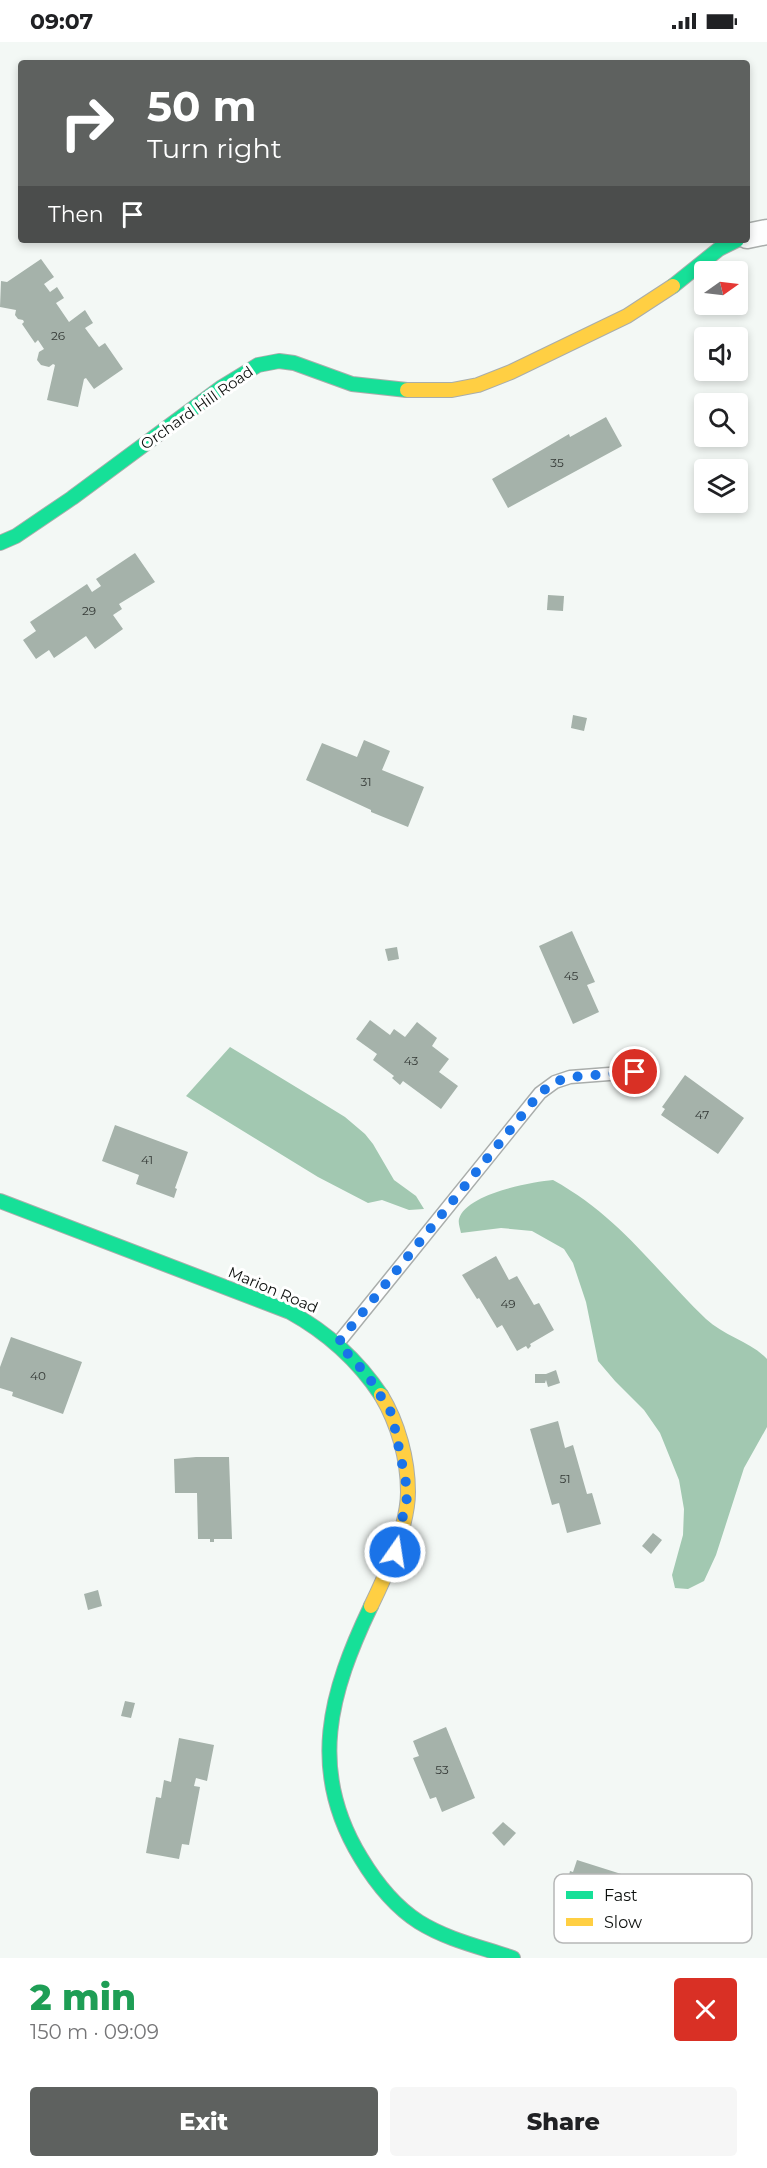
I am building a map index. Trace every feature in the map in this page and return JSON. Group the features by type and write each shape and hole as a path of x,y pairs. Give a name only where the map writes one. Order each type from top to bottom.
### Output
{"street":[{"path":"750,235 767,232"},
{"name":"Orchard Hill Road","path":"0,543 16,536 72,498 222,387 258,365 279,361 294,363 352,384 394,390 452,390 478,385 511,372 627,316 668,290 718,249 731,243"},
{"name":"Marion Road","path":"0,1201 290,1312 315,1325 338,1343 368,1376 392,1414 408,1493 395,1552 348,1658 338,1689 330,1725 328,1767 336,1807 347,1835 392,1902 432,1929 513,1958"}],"lane":[{"path":"338,1343 540,1093 555,1082 570,1077 635,1072"}],"shaded area":[{"path":"230,1047 345,1117 365,1134 394,1180 416,1196 424,1209 409,1210 382,1200 368,1203 318,1177 186,1096"},
{"path":"553,1180 598,1210 617,1227 713,1325 753,1348 767,1359 767,1427 744,1468 716,1555 704,1581 688,1589 675,1588 672,1575 683,1535 684,1509 679,1480 660,1433 644,1410 598,1361 586,1302 573,1263 564,1249 532,1231 501,1228 461,1233 459,1219 464,1210 473,1203 500,1191"}],"building":[{"path":"41,259 54,277 44,284 50,292 57,287 64,298 56,303 69,322 85,310 93,323 85,328 99,347 105,343 123,369 94,389 86,378 84,379 78,407 47,400 55,365 49,367 41,365 37,360 39,352 44,349 38,340 35,343 22,324 23,320 18,319 15,315 16,310 0,307 1,281 7,282"},
{"path":"606,417 622,446 508,508 492,479 569,434 570,437"},
{"path":"135,553 155,582 119,604 122,609 113,615 123,629 95,649 86,636 54,658 49,650 36,659 23,640 36,631 30,622 87,584 92,592 101,586 96,579"},
{"path":"548,595 564,596 563,611 547,610"},
{"path":"573,715 587,718 584,731 571,728"},
{"path":"364,740 390,751 382,770 424,787 408,827 371,812 306,780 322,743 357,757"},
{"path":"572,931 595,982 587,985 599,1012 573,1024 539,946"},
{"path":"397,947 399,959 388,961 385,949"},
{"path":"370,1020 390,1035 394,1029 405,1037 417,1022 437,1038 432,1046 449,1059 439,1072 458,1086 441,1109 403,1081 400,1085 392,1078 394,1076 373,1060 377,1054 356,1039"},
{"path":"685,1075 744,1118 718,1154 661,1115 665,1109 662,1107"},
{"path":"115,1125 188,1152 175,1188 177,1189 174,1198 136,1184 139,1175 102,1161"},
{"path":"496,1256 509,1280 517,1276 534,1305 539,1303 554,1330 530,1344 528,1349 526,1346 517,1351 502,1325 497,1328 462,1275"},
{"path":"11,1337 82,1362 63,1414 12,1396 13,1392 0,1388 0,1367"},
{"path":"556,1370 560,1383 548,1387 546,1380 545,1383 535,1383 535,1374 546,1374"},
{"path":"558,1421 565,1448 573,1445 587,1494 592,1493 601,1524 567,1533 559,1503 552,1505 530,1429"},
{"path":"229,1457 232,1539 214,1539 214,1542 210,1542 210,1539 198,1539 197,1493 175,1493 174,1459"},
{"path":"653,1533 662,1540 651,1554 642,1546"},
{"path":"98,1590 102,1606 88,1610 84,1594"},
{"path":"125,1701 135,1703 131,1718 121,1716"},
{"path":"446,1727 475,1798 442,1812 436,1797 430,1799 413,1758 419,1756 413,1741"},
{"path":"179,1738 214,1745 207,1781 196,1778 194,1786 200,1787 189,1845 182,1844 179,1859 146,1853 156,1797 161,1798 164,1780 171,1782"},
{"path":"503,1822 516,1833 504,1846 492,1833"},
{"path":"577,1860 621,1874 569,1874 570,1871 573,1872"}],"traffic: fast":[{"path":"673,286 719,249 731,243"},
{"path":"0,543 16,536 72,498 222,387 258,365 279,361 294,363 352,384 407,390"},
{"path":"0,1201 290,1312 317,1329 352,1358 381,1395"},
{"path":"371,1606 345,1669 330,1731 330,1762 334,1794 344,1825 373,1876 386,1893 410,1916 441,1934 513,1958"}],"traffic: slow":[{"path":"407,390 452,390 478,385 511,372 627,316 673,286"},
{"path":"371,1606 400,1535 408,1492 401,1442 381,1395"}],"route":[{"path":"395,1552 408,1493 392,1414 368,1376 338,1343 540,1093 555,1082 570,1077 635,1072"}]}
